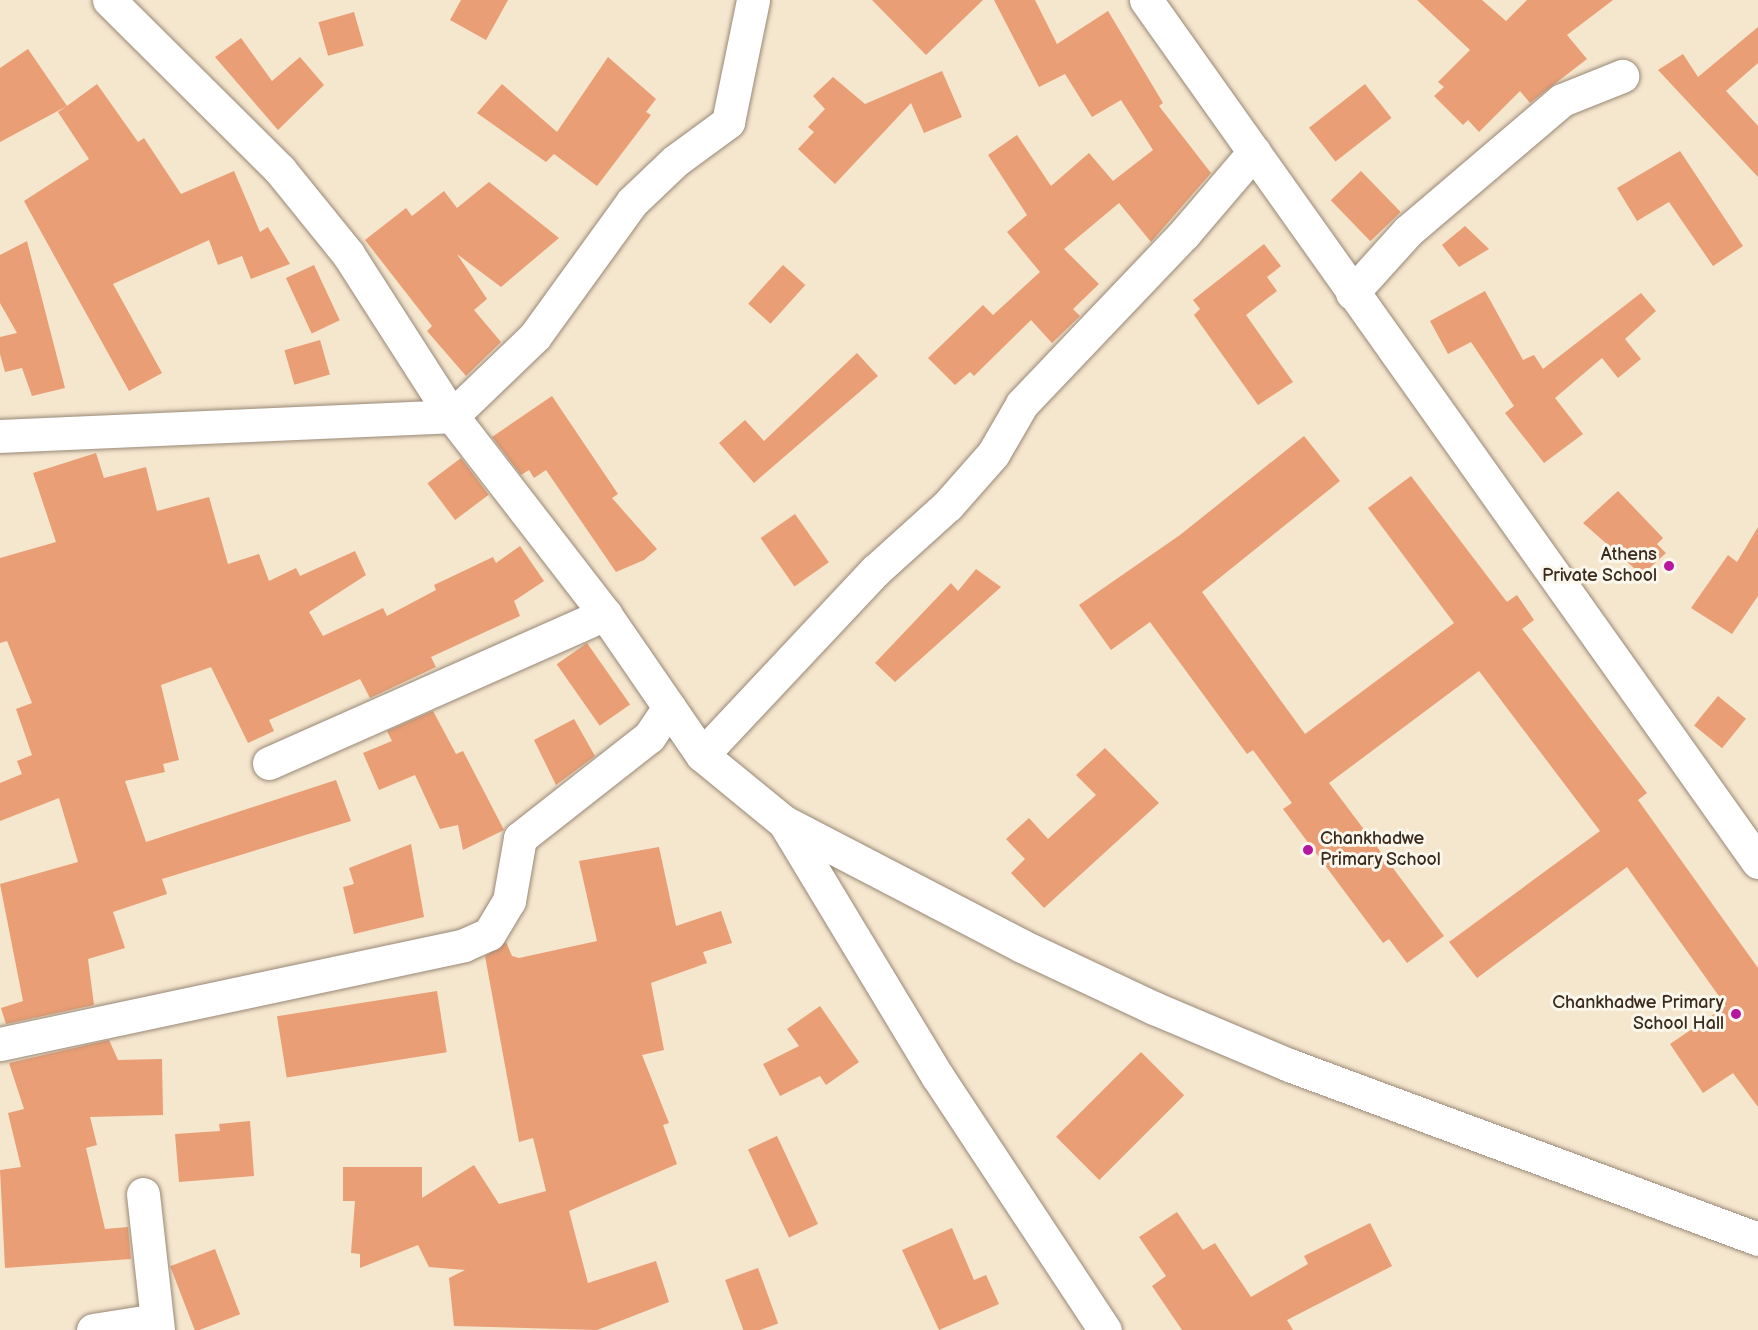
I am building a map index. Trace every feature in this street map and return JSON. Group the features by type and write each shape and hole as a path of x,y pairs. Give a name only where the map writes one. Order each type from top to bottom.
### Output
{"street":[{"path":"109,0 280,170 348,254 452,416 605,614 702,755 784,822 1022,946 1154,1008 1289,1065 1586,1170 1758,1239"},
{"path":"0,436 452,416 535,336 632,202 675,160 728,122 753,0"},
{"path":"1146,0 1758,862"},
{"path":"1352,293 1408,231 1562,99 1622,76"},
{"path":"702,755 876,570 948,505 993,454 1022,404 1184,234 1254,152"},
{"path":"269,763 605,614"},
{"path":"0,1044 431,952 489,934 509,901 520,838 649,737 669,707"},
{"path":"784,822 938,1077 1106,1330"},
{"path":"93,1330 157,1325 143,1194"}],"building":[{"path":"461,0 508,0 486,40 450,20"},
{"path":"872,0 983,0 926,55"},
{"path":"994,0 1035,0 1057,44 1108,11 1163,103 1159,106 1211,173 1151,242 1119,203 1064,249 1099,284 1073,309 1080,316 1052,343 1031,320 974,376 970,372 955,385 928,358 983,305 993,315 1040,272 1007,232 1027,215 988,155 1017,135 1051,186 1089,153 1113,181 1153,150 1121,100 1092,117 1065,74 1039,87"},
{"path":"1417,0 1482,0 1506,21 1527,0 1613,0 1567,35 1587,59 1530,103 1520,91 1479,132 1468,120 1463,125 1434,96 1444,87 1438,82 1470,50"},
{"path":"354,12 364,46 328,56 318,22"},
{"path":"1758,27 1758,63 1726,91 1758,126 1758,177 1658,70 1683,54 1698,77"},
{"path":"241,38 272,81 300,57 324,85 278,130 215,57"},
{"path":"28,49 67,106 0,142 0,68"},
{"path":"608,57 656,99 646,112 651,115 597,186 554,154 546,162 477,113 502,84 557,132"},
{"path":"942,71 962,117 924,133 911,103 835,184 798,149 814,132 808,127 825,109 813,96 833,77 865,104"},
{"path":"97,84 138,142 144,138 181,194 234,171 260,232 268,227 290,264 251,279 242,256 218,265 209,240 113,284 162,373 129,391 24,201 89,159 58,112"},
{"path":"1365,84 1391,118 1336,162 1309,128"},
{"path":"1680,151 1743,246 1713,266 1669,202 1637,221 1617,188"},
{"path":"1361,171 1401,212 1370,241 1331,200"},
{"path":"489,182 559,238 501,287 457,254 487,299 474,310 501,342 466,376 427,331 432,326 365,240 406,208 412,216 444,191 457,208"},
{"path":"1465,226 1489,249 1459,267 1442,245"},
{"path":"27,241 65,388 32,396 22,368 5,372 0,354 0,337 17,333 0,303 0,255"},
{"path":"1264,244 1281,266 1267,277 1277,291 1246,315 1293,382 1258,405 1194,315 1200,309 1193,300"},
{"path":"314,265 340,320 312,333 286,278"},
{"path":"783,265 805,285 770,324 748,304"},
{"path":"1485,291 1523,360 1534,355 1543,369 1641,293 1656,311 1625,339 1641,359 1618,378 1602,358 1555,398 1583,434 1544,463 1505,413 1514,406 1471,342 1448,354 1430,321"},
{"path":"320,340 330,375 294,385 284,350"},
{"path":"857,353 878,376 754,483 719,443 745,420 764,441"},
{"path":"552,396 618,494 612,498 657,549 644,560 616,572 546,470 534,478 529,470 521,475 492,437"},
{"path":"1304,436 1340,481 1202,592 1305,734 1454,623 1368,508 1411,476 1507,602 1517,595 1534,620 1522,629 1647,793 1638,800 1758,968 1758,1107 1733,1073 1703,1093 1670,1044 1726,1006 1627,867 1477,978 1449,942 1600,831 1479,671 1329,783 1444,936 1407,963 1389,939 1383,943 1283,809 1292,803 1253,750 1247,754 1150,622 1111,650 1079,605 1180,535"},
{"path":"96,453 104,478 146,467 157,511 209,497 228,564 259,554 269,581 296,568 300,576 355,551 366,575 309,612 323,636 383,608 387,616 436,590 434,585 493,557 496,563 520,546 544,581 514,601 520,616 431,657 436,667 370,698 360,679 269,720 274,731 248,743 211,667 161,685 179,760 163,764 165,772 125,781 146,842 336,780 351,821 162,879 167,894 113,912 125,948 88,959 94,1005 6,1024 1,1008 23,1001 0,884 78,862 59,798 0,821 0,783 22,774 17,761 32,755 16,709 32,703 7,641 0,643 0,558 56,542 33,473"},
{"path":"461,458 489,495 455,520 427,483"},
{"path":"1618,491 1663,538 1657,544 1666,553 1642,575 1583,523"},
{"path":"795,514 829,562 794,586 761,538"},
{"path":"1758,527 1758,596 1732,634 1691,608 1728,555 1737,562"},
{"path":"976,569 1001,587 895,682 875,663 951,583 958,591"},
{"path":"587,643 630,704 600,726 557,664"},
{"path":"1718,696 1746,719 1722,748 1694,726"},
{"path":"433,711 456,754 463,751 504,830 463,850 458,825 440,829 415,775 379,790 363,753 392,741 387,731"},
{"path":"574,719 595,756 556,785 534,740"},
{"path":"1105,748 1159,803 1044,908 1011,873 1025,859 1006,839 1029,818 1048,839 1096,795 1076,775"},
{"path":"411,844 424,917 354,934 343,887 354,884 349,868"},
{"path":"659,847 676,926 721,911 732,943 703,952 707,963 651,983 664,1050 642,1055 669,1123 663,1125 677,1164 569,1211 588,1283 656,1261 669,1302 597,1330 454,1326 449,1278 465,1270 429,1267 418,1245 360,1268 360,1254 351,1253 355,1201 343,1201 343,1167 422,1167 422,1198 474,1165 499,1204 546,1191 533,1138 519,1142 485,956 506,942 512,956 519,958 597,941 579,861"},
{"path":"437,991 447,1052 287,1078 277,1016"},
{"path":"820,1006 859,1062 826,1085 820,1076 780,1096 763,1064 799,1046 787,1029"},
{"path":"109,1040 118,1060 162,1059 163,1115 90,1117 97,1145 86,1148 105,1229 128,1227 131,1259 5,1268 0,1170 21,1167 8,1113 24,1109 9,1063"},
{"path":"1141,1052 1184,1095 1099,1180 1056,1137"},
{"path":"250,1121 254,1176 179,1182 175,1134 220,1131 219,1124"},
{"path":"777,1136 818,1224 789,1237 748,1150"},
{"path":"1177,1212 1203,1250 1215,1243 1251,1297 1308,1264 1304,1256 1370,1223 1392,1266 1287,1320 1293,1330 1182,1330 1152,1286 1166,1276 1139,1237"},
{"path":"952,1228 974,1280 986,1275 999,1304 939,1330 902,1250"},
{"path":"215,1249 240,1314 195,1330 170,1266"},
{"path":"758,1268 778,1323 760,1330 743,1330 725,1280"}],"place":[{"name":"Athens Private School","path":"1669,566"},
{"name":"Chankhadwe Primary School","path":"1308,850"},
{"name":"Chankhadwe Primary School Hall","path":"1736,1014"}]}
